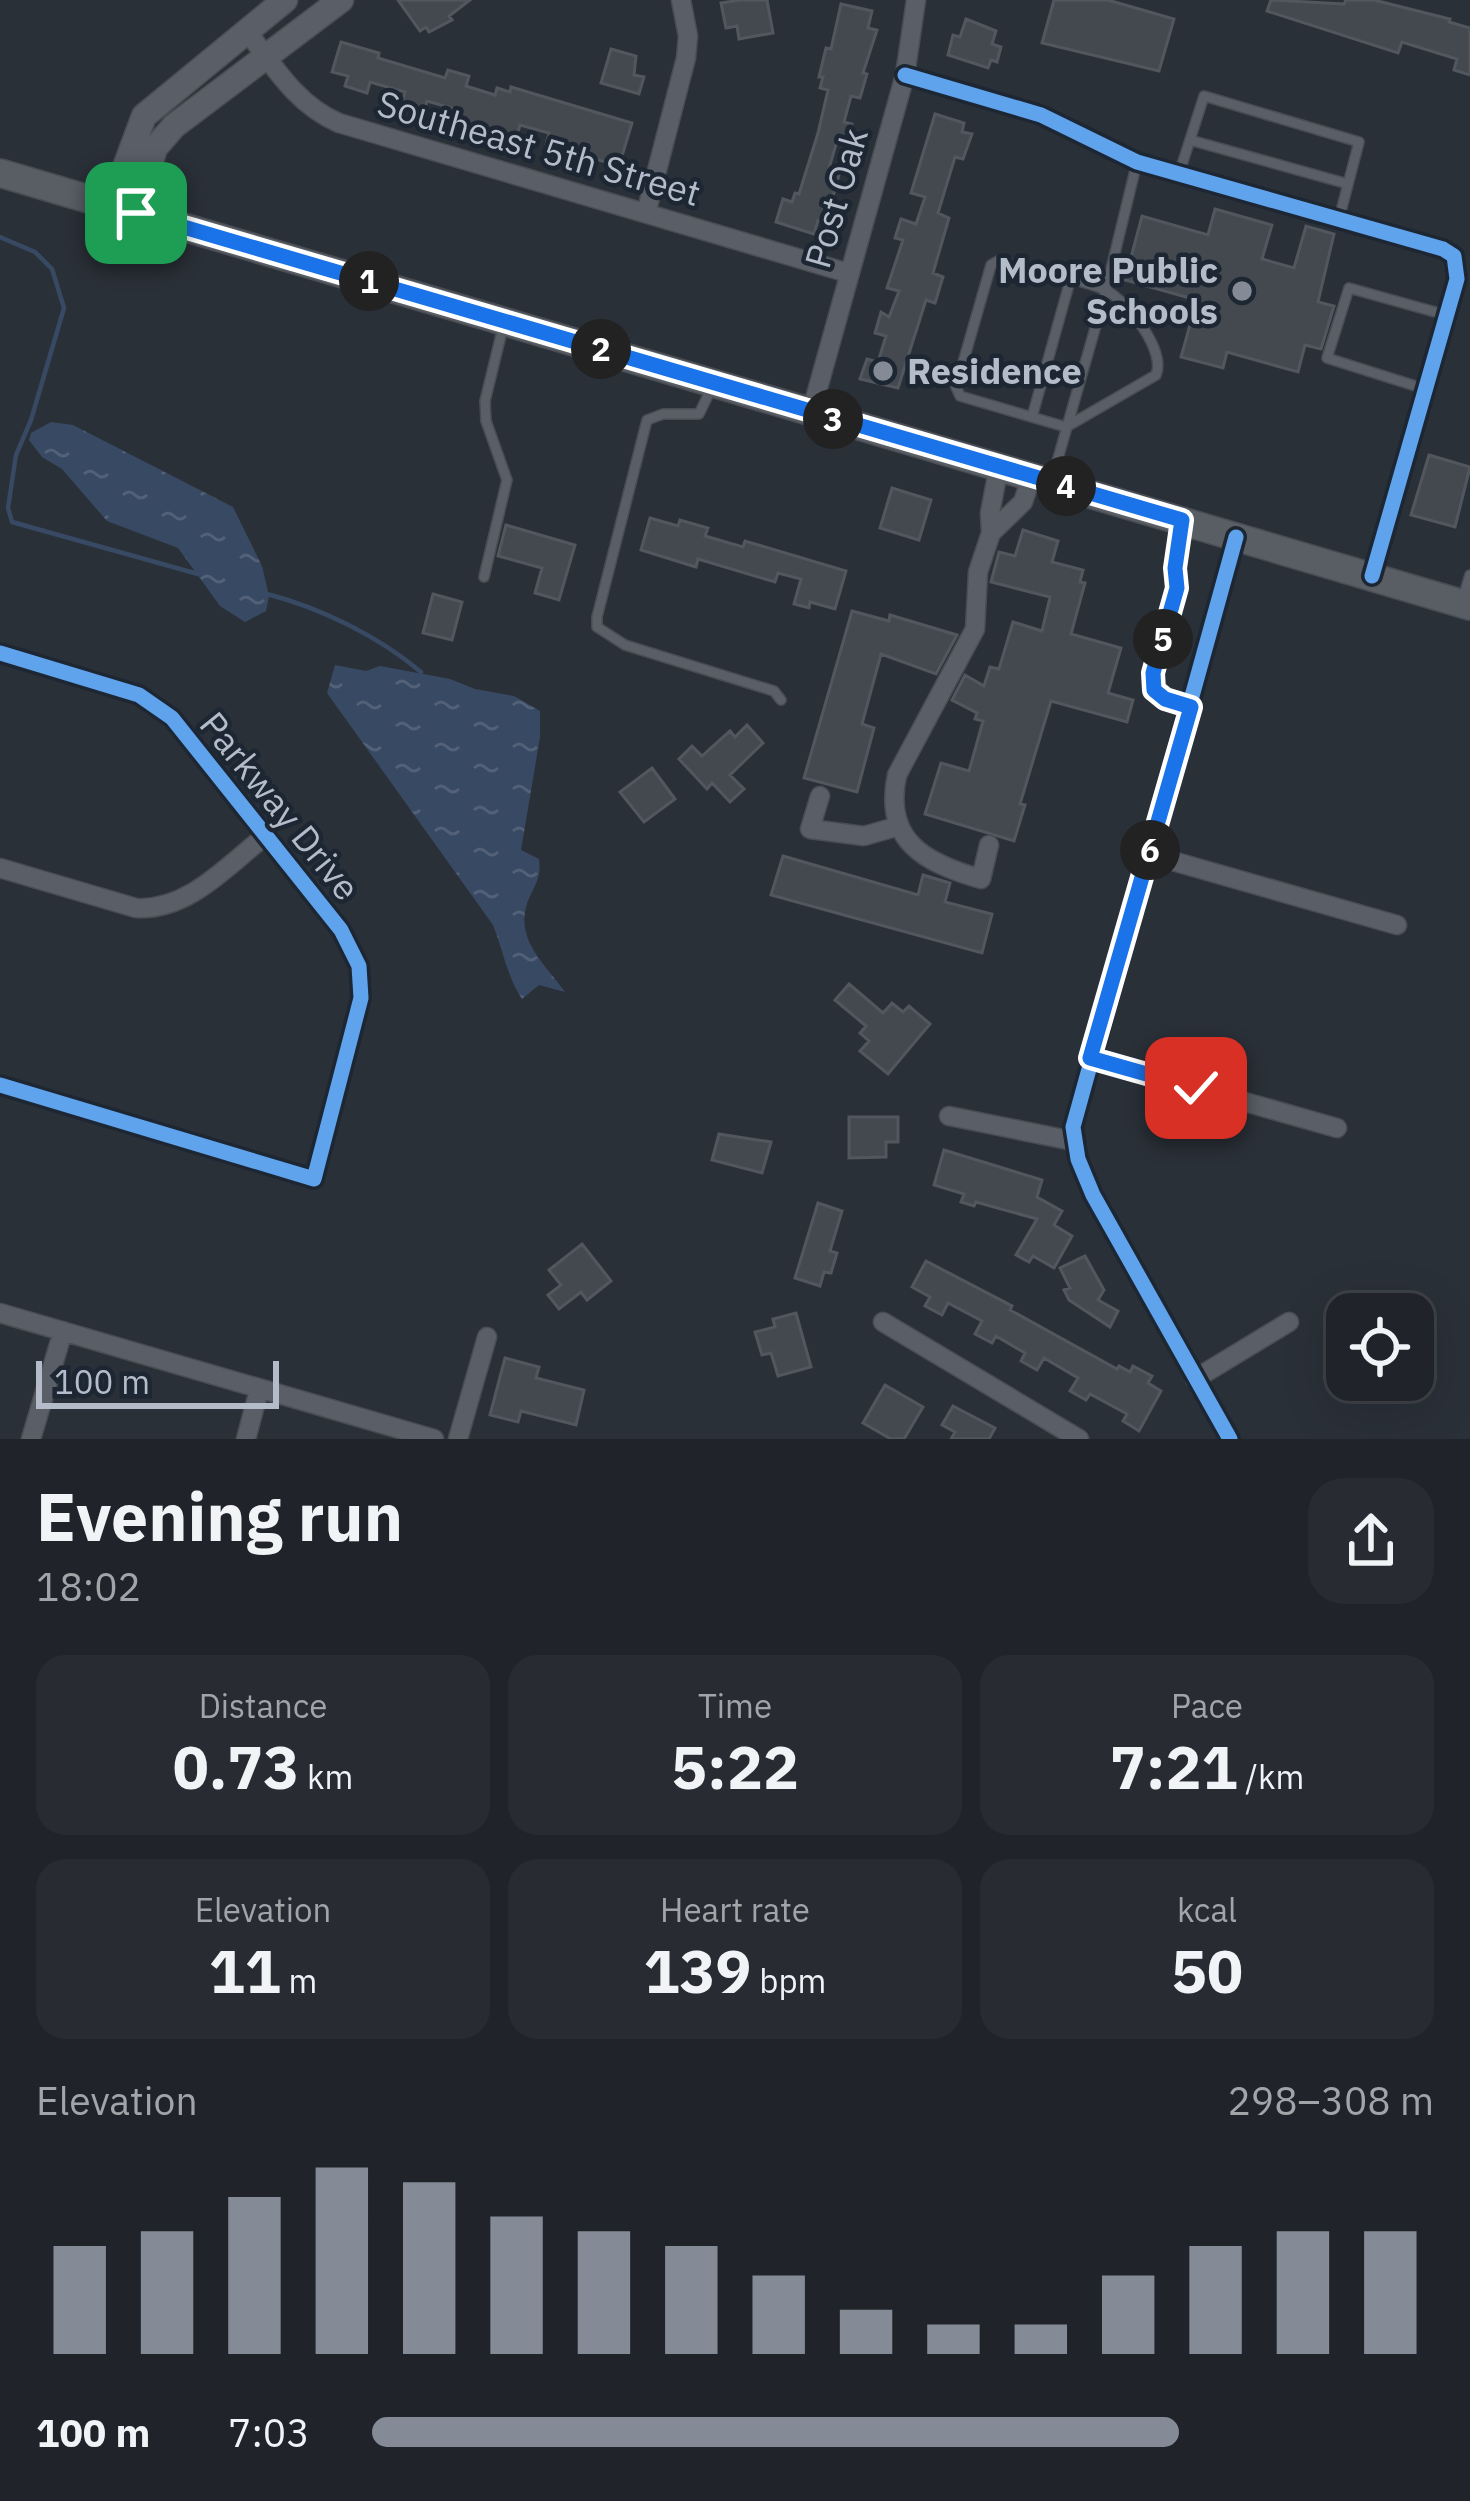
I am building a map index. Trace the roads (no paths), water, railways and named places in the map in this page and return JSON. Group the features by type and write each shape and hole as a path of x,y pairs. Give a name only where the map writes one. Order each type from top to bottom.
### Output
{"main road":[{"path":"0,173 1466,605"}],"street":[{"path":"123,209 144,116 285,0"},
{"path":"123,209 155,148 175,126 341,0"},
{"path":"646,213 686,58 688,36 681,0"},
{"name":"Post Oak","path":"811,412 904,75 916,0"},
{"name":"Southeast 5th Street","path":"247,31 310,109 339,123 848,273"},
{"path":"904,75 1041,116 1137,162 1454,256 1458,271 1372,576"},
{"path":"992,533 990,513 999,466"},
{"path":"989,845 980,879 928,860 899,826 894,809 897,775 968,647 977,617 978,572 992,533 1042,478"},
{"path":"1226,1438 1093,1195 1073,1141 1076,1109 1236,537"},
{"name":"Parkway Drive","path":"0,653 120,688 172,718 352,946 362,983 314,1179 0,1084"},
{"path":"820,796 810,829 864,836 899,826"},
{"path":"0,868 153,909 207,883 265,836"},
{"path":"1148,854 1397,925"},
{"path":"1090,1058 1337,1128"},
{"path":"950,1116 1073,1141"},
{"path":"0,1313 434,1439"},
{"path":"883,1322 1079,1439"},
{"path":"1195,1379 1289,1322"},
{"path":"32,1439 63,1331"},
{"path":"458,1439 487,1337"},
{"path":"246,1439 259,1390"}],"lane":[{"path":"1179,174 1204,96 1359,142 1339,219"},
{"path":"1190,140 1348,184"},
{"path":"1042,478 1066,427 1137,162"},
{"path":"994,262 1070,281 1106,290 1124,305 1157,349 1160,365 1156,375 1066,427 960,396 956,387 994,262"},
{"path":"1032,417 1070,281"},
{"path":"1424,389 1327,358 1348,288 1446,315"},
{"path":"484,577 507,480 486,422 485,401 505,321"},
{"path":"713,383 699,414 647,419 597,627 625,644 774,691 781,700"},
{"path":"1182,520 1177,588 1153,673 1154,690 1191,707"},
{"path":"1466,605 1470,574"}],"water":[{"path":"51,422 73,425 233,507 262,566 269,596 266,611 245,622 220,606 178,548 107,521 62,469 42,457 29,440 31,433"},
{"path":"335,665 366,671 380,666 450,679 514,696 540,711 521,850 539,859 539,870 524,924 532,948 565,992 539,985 522,999 493,925 327,693"}],"waterway":[{"path":"0,237 35,252 52,269 64,308 16,455 8,508 12,522 198,574"},
{"path":"267,594 348,625 421,672"}],"place":[{"name":"Moore Public Schools","path":"1242,291"},
{"name":"Residence","path":"883,371"}]}
